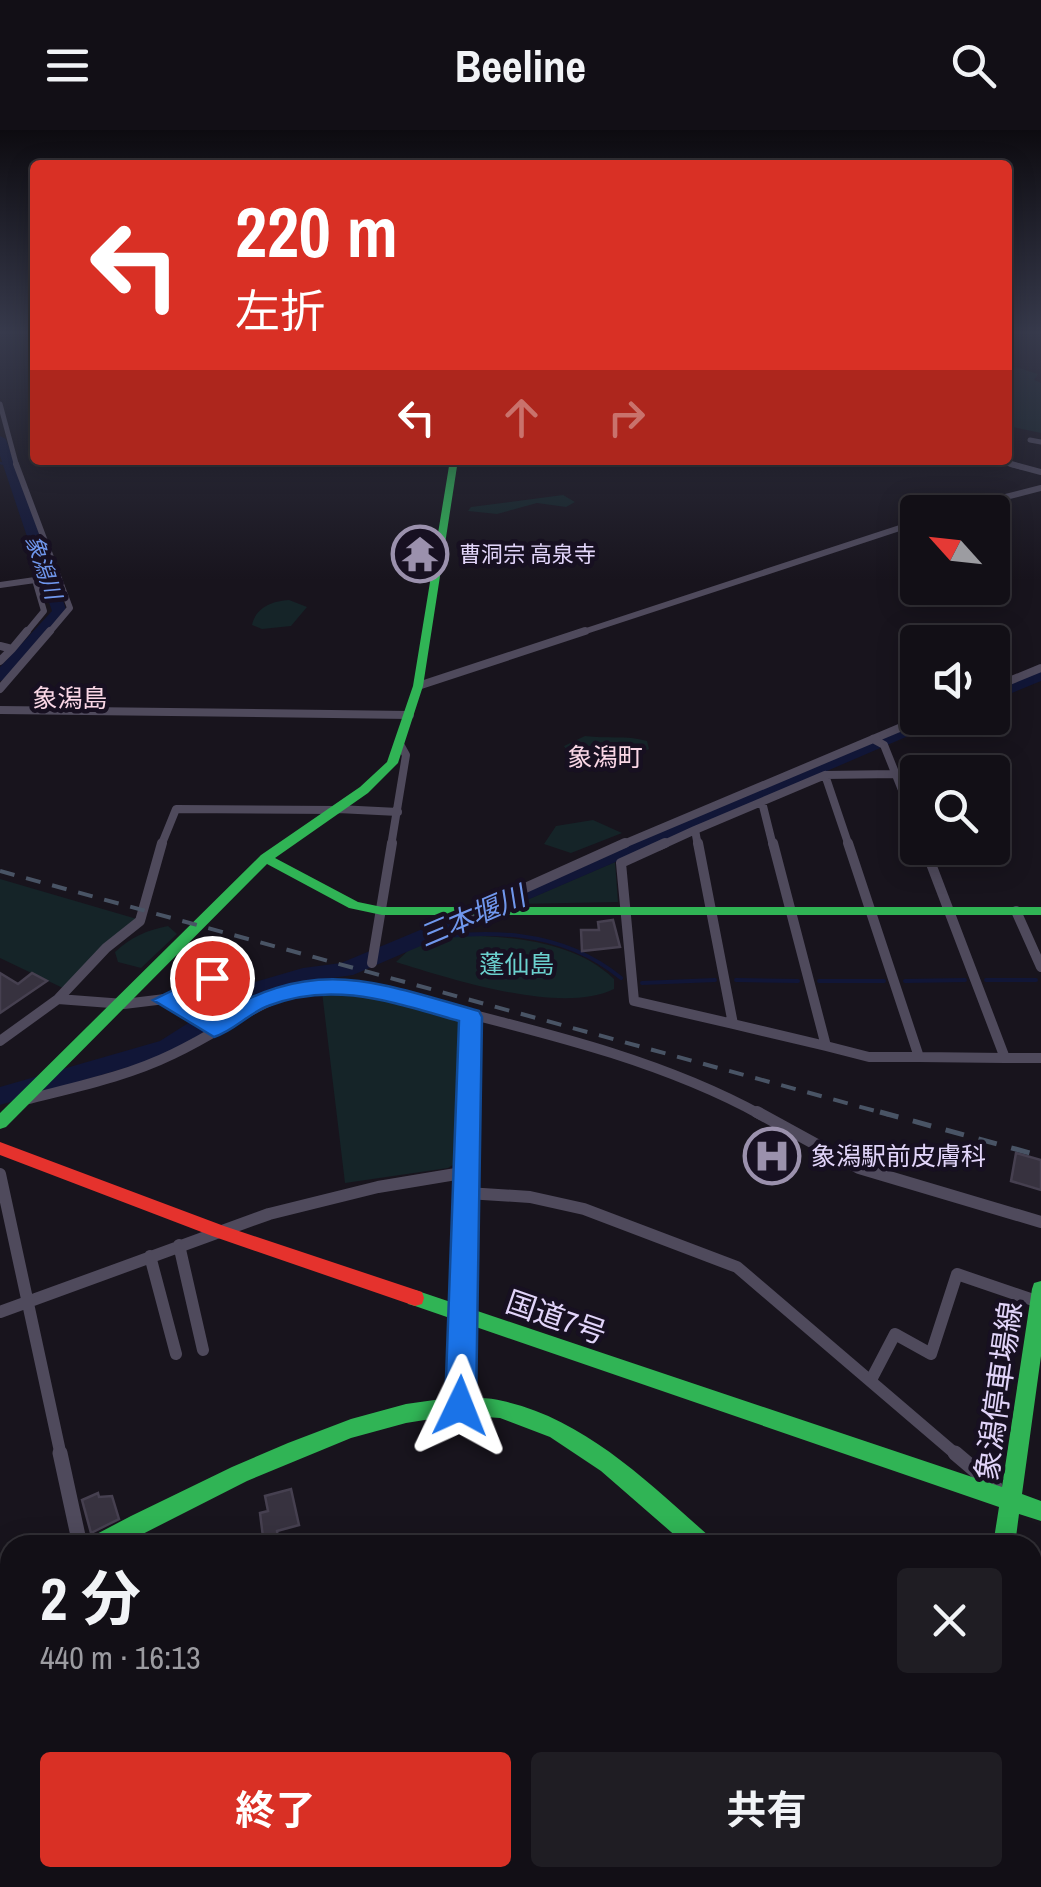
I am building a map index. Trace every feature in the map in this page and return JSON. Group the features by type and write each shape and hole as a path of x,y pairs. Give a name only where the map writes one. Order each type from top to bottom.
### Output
{"main road":[{"path":"0,1123 48,1080 266,858 378,778 401,746 418,686 453,465"},
{"path":"266,858 354,905 382,910 1041,911"},
{"name":"国道7号","path":"0,1148 218,1230 1041,1511"},
{"name":"象潟停車場線","path":"1007,1535 1038,1335 1040,1296"},
{"path":"118,1535 205,1488 292,1453 392,1420 460,1406 498,1408 544,1426 602,1460 679,1535"}],"street":[{"path":"0,689 70,608 16,464 3,416"},
{"path":"1030,440 1041,442"},
{"path":"1012,464 1041,472"},
{"path":"1010,496 1041,488"},
{"path":"418,686 900,528"},
{"path":"0,586 34,580 44,611 0,662"},
{"path":"0,646 12,650"},
{"path":"1010,678 1041,665"},
{"path":"0,710 410,715"},
{"path":"660,846 647,836 646,831 654,825 900,723"},
{"path":"472,912 502,895 900,725"},
{"path":"873,739 884,745 900,788"},
{"path":"372,963 406,754 401,746"},
{"path":"894,774 825,775 622,863 634,1001 870,1057 1041,1058"},
{"path":"825,775 918,1056"},
{"path":"762,802 826,1046"},
{"path":"0,1041 58,999 106,948 140,921 154,864 176,809 398,812"},
{"path":"695,830 733,1024"},
{"path":"931,865 1005,1058"},
{"path":"1016,911 1041,968"},
{"path":"58,999 124,1004 165,1000 209,978 245,986"},
{"path":"24,1100 173,1054 257,1001 314,984 365,987 606,1053 722,1093 859,1168 1041,1222"},
{"path":"165,1000 214,1028"},
{"path":"460,1406 470,1017"},
{"path":"0,1312 218,1230 378,1187 468,1172"},
{"path":"0,1174 78,1535"},
{"path":"467,1193 530,1197 584,1209 737,1267 1011,1500"},
{"path":"179,1246 202,1350"},
{"path":"150,1256 176,1354"},
{"path":"872,1378 895,1334 931,1354 957,1274 1040,1296"}],"green space":[{"path":"1012,416 1041,416 1041,433 1012,427"},
{"path":"563,495 575,502 566,507 537,503 497,514 468,511 471,507"},
{"path":"289,600 307,607 291,626 262,629 252,625 266,606"},
{"path":"585,736 639,739 647,741 649,749 615,763 593,766 573,757 564,746"},
{"path":"593,820 622,833 571,853 544,844 556,826"},
{"path":"615,862 618,902 517,904"},
{"path":"0,879 137,919 65,989 0,958"},
{"path":"168,926 177,934 141,968 118,962 115,952 127,942"},
{"name":"蓬仙島","path":"461,935 501,937 562,949 598,966 614,979 614,989 592,996 536,996 475,985 396,962 413,946"},
{"path":"322,992 364,996 456,1018 461,1025 459,1161 448,1168 345,1183"}],"building":[{"path":"613,920 620,947 582,951 581,930 599,930 598,922"},
{"path":"0,973 18,984 32,973 47,981 0,1013"},
{"path":"1016,1153 1041,1160 1041,1190 1011,1181"},
{"path":"291,1489 299,1525 277,1531 278,1535 263,1535 260,1513 268,1511 265,1496"},
{"path":"98,1493 99,1497 112,1496 119,1519 91,1533 82,1500"}],"waterway":[{"name":"象潟川","path":"0,439 60,612 0,676"},
{"name":"象潟川","path":"0,463 8,465"},
{"name":"三本堰川","path":"1010,688 1041,675"},
{"name":"三本堰川","path":"0,1096 168,1047 259,988 303,975 345,970 902,735"},
{"path":"411,940 467,934 521,936 573,949 621,978"},
{"path":"642,983 715,980"},
{"path":"736,980 798,981"},
{"path":"905,981 965,980"},
{"path":"986,980 1036,980"},
{"path":"819,981 884,981"}],"railway":[{"path":"0,871 890,1115"},
{"path":"880,1112 1041,1156"}],"traffic: fast":[{"path":"0,1123 266,858 364,790 392,763 418,686 453,465"},
{"path":"266,858 354,905 382,911 1041,911"},
{"path":"1005,1535 1041,1289"},
{"path":"415,1298 1041,1511"},
{"path":"118,1535 295,1450 351,1429 456,1406 500,1409 557,1430 609,1464 691,1535"}],"traffic: jam":[{"path":"0,1148 218,1231 415,1298"}],"place":[{"name":"曹洞宗 高泉寺","path":"420,554"},
{"name":"象潟駅前皮膚科","path":"772,1156"}],"district":[{"name":"象潟島","path":"70,698"},
{"name":"象潟町","path":"605,757"}],"route":[{"path":"212,978 165,1000 214,1028 257,1001 292,987 338,984 365,987 470,1017 460,1406"}]}
